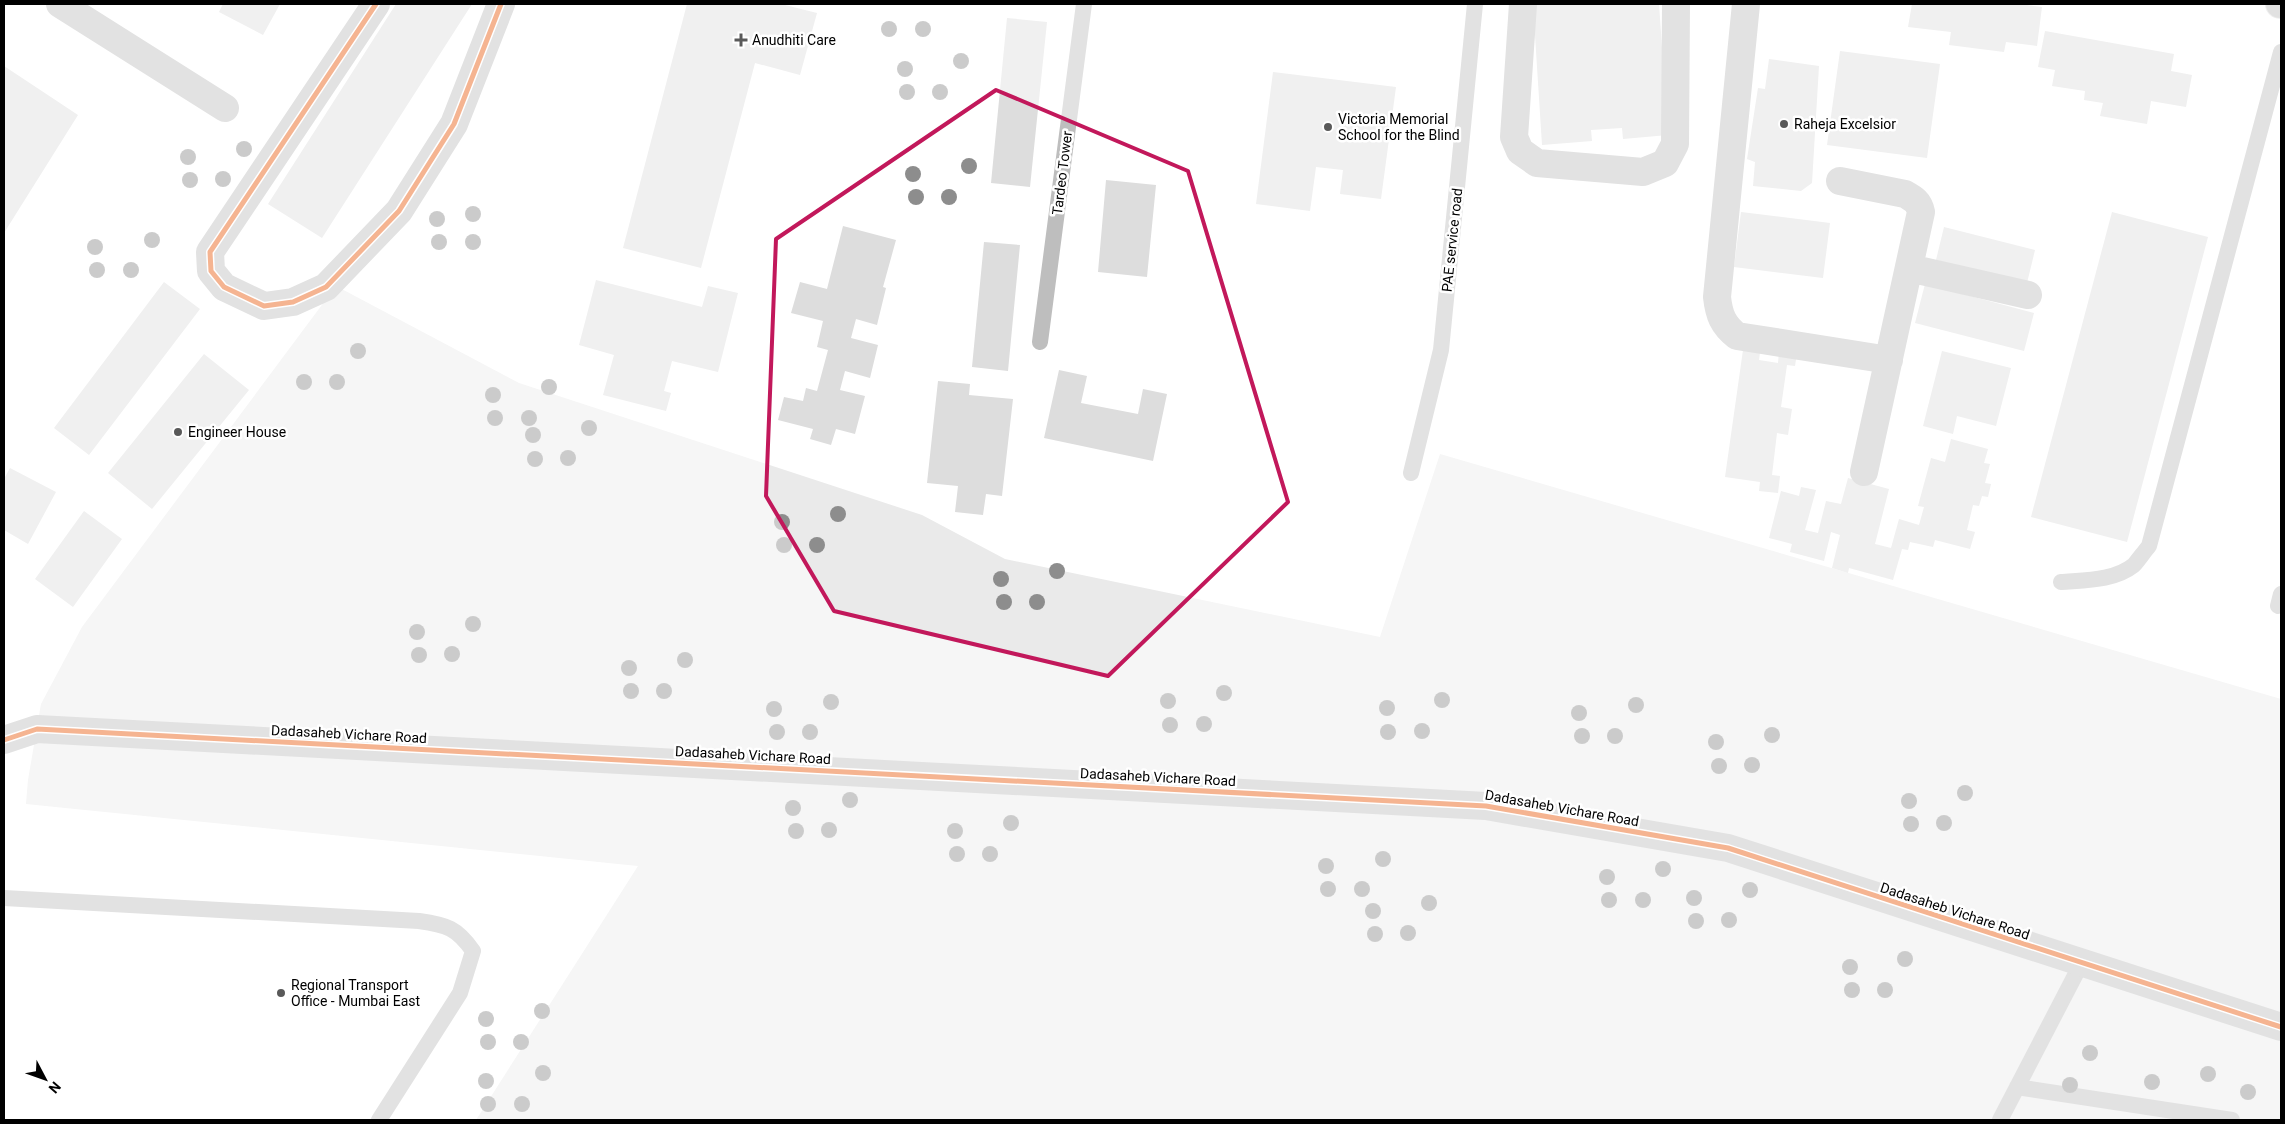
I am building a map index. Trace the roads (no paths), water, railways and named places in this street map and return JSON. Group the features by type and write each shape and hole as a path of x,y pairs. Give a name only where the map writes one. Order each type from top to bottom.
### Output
{"street":[{"path":"60,4 225,108"},
{"path":"376,4 210,252 211,271 224,287 264,306 293,302 326,287 399,211 454,124 500,4"},
{"path":"1523,4 1514,137 1520,151 1537,163 1644,172 1664,163 1676,144 1676,4"},
{"path":"1746,4 1718,297 1719,314 1727,328 1737,336 1889,360"},
{"path":"1840,181 1905,194 1920,205 1921,212 1864,472"},
{"path":"1909,268 2028,295"},
{"name":"Dadasaheb Vichare Road","path":"4,740 38,728 1486,806 1728,848 2081,964 2281,1027"}],"lane":[{"name":"Tardeo Tower","path":"1040,342 1084,4"},
{"name":"PAE service road","path":"1411,473 1441,350 1475,4"},
{"path":"2061,582 2102,578 2119,574 2134,564 2149,546 2281,52"},
{"path":"4,898 419,921 438,923 460,934 473,952 460,993 379,1120"},
{"path":"2000,1120 2081,964"},
{"path":"2017,1087 2232,1120"}],"place":[{"name":"Anudhiti Care","path":"741,40"},
{"name":"Raheja Excelsior","path":"1784,124"},
{"name":"Victoria Memorial School for the Blind","path":"1328,127"},
{"name":"Engineer House","path":"178,432"},
{"name":"Regional Transport Office - Mumbai East","path":"281,993"}]}
